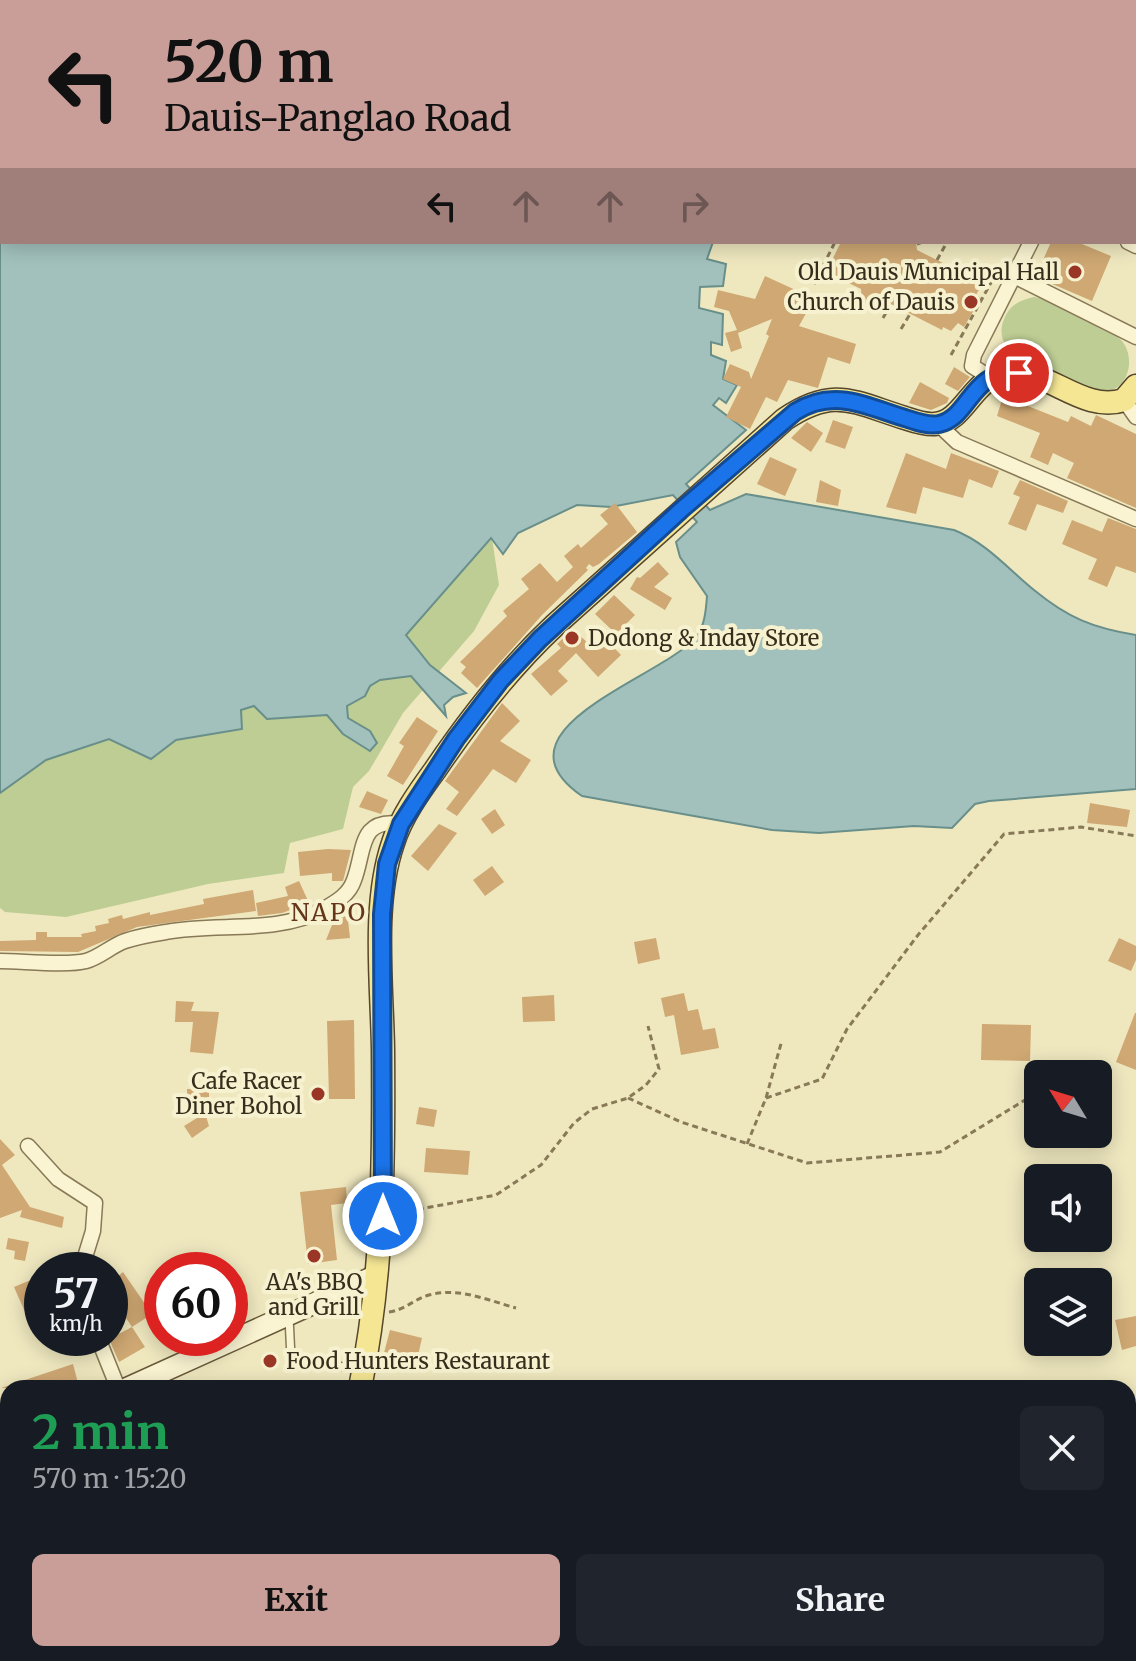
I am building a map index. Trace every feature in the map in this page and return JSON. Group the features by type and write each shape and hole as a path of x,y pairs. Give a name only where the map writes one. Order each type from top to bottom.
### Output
{"main road":[{"path":"362,1379 373,1314 383,1216 383,899 387,864 401,824 465,727 521,658 785,419 817,400 836,398 920,422 938,424 955,414 978,387 991,378 1019,373 1087,399 1132,401"},
{"path":"145,1380 377,1275"}],"street":[{"path":"991,378 972,366 974,355 1030,244"},
{"path":"1014,276 1136,337"},
{"path":"938,424 957,442 1136,519"},
{"path":"0,961 85,961 125,941 165,932 197,927 267,926 319,911 342,898 354,883 364,840 374,827 381,823 401,824"},
{"path":"28,1146 42,1165 58,1179 95,1203 93,1231 87,1252"},
{"path":"105,1356 115,1380"}],"lane":[{"path":"288,1315 291,1358 362,1379"}],"path":[{"path":"814,284 835,244"},
{"path":"937,260 946,244"},
{"path":"951,355 980,296 999,268"},
{"path":"883,318 887,311 884,306"},
{"path":"901,329 910,314"},
{"path":"961,325 965,329"},
{"path":"766,1098 822,1079 847,1029 918,935 1004,834 1081,827 1136,836"},
{"path":"383,1216 496,1195 541,1165 574,1123 592,1109 628,1098 646,1085 659,1069 648,1026"},
{"path":"747,1144 766,1098 782,1040"},
{"path":"628,1098 681,1122 807,1163 940,1152 1024,1101"},
{"path":"373,1314 401,1310 426,1296 454,1290 516,1308"}],"green space":[{"path":"1034,297 1085,318 1121,340 1126,347 1129,363 1120,385 1104,392 1090,390 1036,369 1012,353 1004,343 1001,331 1005,317 1017,303"},
{"path":"492,538 499,585 474,631 403,713 369,771 353,787 343,829 290,843 284,873 208,884 66,917 5,912 0,908 0,768"}],"water":[{"path":"0,244 712,244 707,259 726,264 723,286 700,287 699,308 723,314 722,345 711,342 711,355 726,361 723,379 737,385 726,403 719,398 713,405 746,430 686,484 710,510 746,494 954,530 987,549 1034,590 1070,615 1107,629 1136,635 1136,789 989,801 975,804 952,828 914,826 819,833 772,830 582,796 558,772 554,749 567,727 591,706 678,653 696,637 703,623 707,596 680,557 676,542 697,522 673,495 611,507 577,505 518,533 503,554 491,538 406,635 430,665 466,693 453,697 444,705 446,716 411,676 380,680 370,686 365,696 347,706 348,718 370,731 377,743 370,751 343,734 327,715 267,719 254,706 241,710 242,729 176,740 151,759 109,739 46,760 0,793"}],"building":[{"path":"840,244 916,244 917,250 969,276 967,279 981,286 976,295 981,298 964,327 958,323 951,331 943,327 942,330 889,303 878,310 862,302 861,289 826,272"},
{"name":"Old Dauis Municipal Hall","path":"1050,244 1082,244 1111,256 1092,301 1050,283 1053,275 1039,269"},
{"path":"765,276 800,292 806,291 814,299 799,326 856,344 850,364 828,357 818,388 788,380 777,402 766,397 750,429 726,417 741,387 723,379 730,364 749,372 751,379 769,336 766,334 772,319 738,333 742,348 731,352 725,333 737,330 729,311 714,307 718,290 755,299"},
{"path":"954,367 970,377 958,391 945,384"},
{"path":"920,382 949,398 947,403 931,410 909,403"},
{"path":"1003,396 1068,422 1071,416 1091,426 1096,415 1136,434 1136,508 1067,478 1074,463 1053,453 1048,465 1030,457 1040,433 997,416"},
{"path":"833,420 853,427 845,449 825,442"},
{"path":"807,422 823,433 811,452 791,438"},
{"path":"906,453 946,469 951,453 999,471 992,488 969,479 963,498 923,487 916,514 886,507"},
{"path":"770,457 797,469 785,496 757,484"},
{"path":"820,480 841,490 838,506 816,502"},
{"path":"1020,480 1068,501 1063,513 1037,504 1026,531 1008,524 1020,497 1013,494"},
{"path":"615,503 637,532 599,564 593,567 589,564 588,570 542,615 477,688 461,673 466,667 460,662 507,616 503,611 529,589 521,579 540,563 557,582 573,567 564,556 578,544 581,548 608,524 600,515"},
{"path":"1108,518 1136,529 1136,573 1116,566 1107,587 1088,579 1097,559 1062,544 1072,520 1102,532"},
{"path":"658,562 669,574 654,587 672,598 665,610 630,589 637,577 640,578"},
{"path":"614,595 635,615 616,634 595,614"},
{"path":"573,629 592,647 603,636 621,655 598,677 576,653 558,671 568,681 551,696 531,674 561,648 557,644"},
{"path":"502,703 520,721 500,741 531,760 516,783 493,769 457,816 446,809 459,792 445,781"},
{"path":"417,717 438,731 403,785 387,776 404,746 399,743"},
{"path":"367,791 388,800 381,814 359,807"},
{"path":"1090,803 1130,810 1127,827 1087,823"},
{"path":"495,809 505,825 492,834 481,819"},
{"path":"439,824 457,833 428,871 411,856"},
{"path":"351,850 343,881 332,881 332,873 300,876 298,852"},
{"path":"492,866 504,882 485,896 473,880"},
{"path":"299,881 309,903 282,913 258,916 256,903 288,896 285,887"},
{"path":"253,890 256,911 137,927 78,952 0,951 0,941 36,940 36,932 47,932 47,937 82,937 81,934 96,931 95,926 109,923 108,919 122,915 123,919 150,912 150,915 204,904 203,899"},
{"path":"347,911 350,938 326,940 336,915"},
{"path":"656,938 660,959 638,964 634,942"},
{"path":"1119,938 1136,946 1136,960 1131,971 1108,961"},
{"path":"684,993 688,1011 698,1009 703,1030 715,1028 719,1048 681,1055 674,1015 665,1017 661,998"},
{"path":"554,995 555,1021 523,1022 522,997"},
{"path":"176,1001 194,1002 191,1011 219,1012 213,1054 190,1052 193,1022 175,1022"},
{"path":"1136,1013 1136,1070 1116,1062"},
{"path":"354,1020 355,1099 329,1099 327,1021"},
{"path":"982,1024 1031,1025 1030,1060 981,1060"},
{"path":"187,1089 209,1089 209,1106 187,1106"},
{"path":"419,1107 437,1110 434,1127 416,1124"},
{"path":"205,1113 209,1126 192,1138 184,1126"},
{"path":"0,1139 15,1155 2,1165 30,1207 64,1217 62,1228 20,1217 22,1210 0,1218"},
{"path":"426,1148 470,1151 468,1175 424,1172"},
{"path":"346,1187 347,1203 331,1205 337,1260 308,1264 300,1192"},
{"path":"8,1238 29,1242 24,1261 14,1259 15,1251 6,1249"},
{"path":"128,1279 144,1302 144,1319 132,1327 128,1321"},
{"path":"24,1283 24,1310 14,1287"},
{"path":"1136,1316 1136,1346 1122,1350 1115,1320"},
{"path":"132,1327 144,1348 119,1362 116,1356 128,1356 128,1329"},
{"path":"390,1330 422,1338 417,1360 384,1353"},
{"path":"73,1364 77,1380 25,1380"}],"place":[{"name":"Old Dauis Municipal Hall","path":"1075,272"},
{"name":"Church of Dauis","path":"971,302"},
{"name":"Dodong & Inday Store","path":"572,638"},
{"name":"Cafe Racer Diner Bohol","path":"318,1094"},
{"name":"AA's BBQ and Grill","path":"314,1256"},
{"name":"Food Hunters Restaurant","path":"270,1361"}],"district":[{"name":"NAPO","path":"329,912"}],"route":[{"path":"383,1216 383,884 393,841 401,824 425,784 482,704 540,639 681,510 785,419 806,405 836,398 920,422 938,424 955,414 985,381 1000,374 1019,373"}]}
